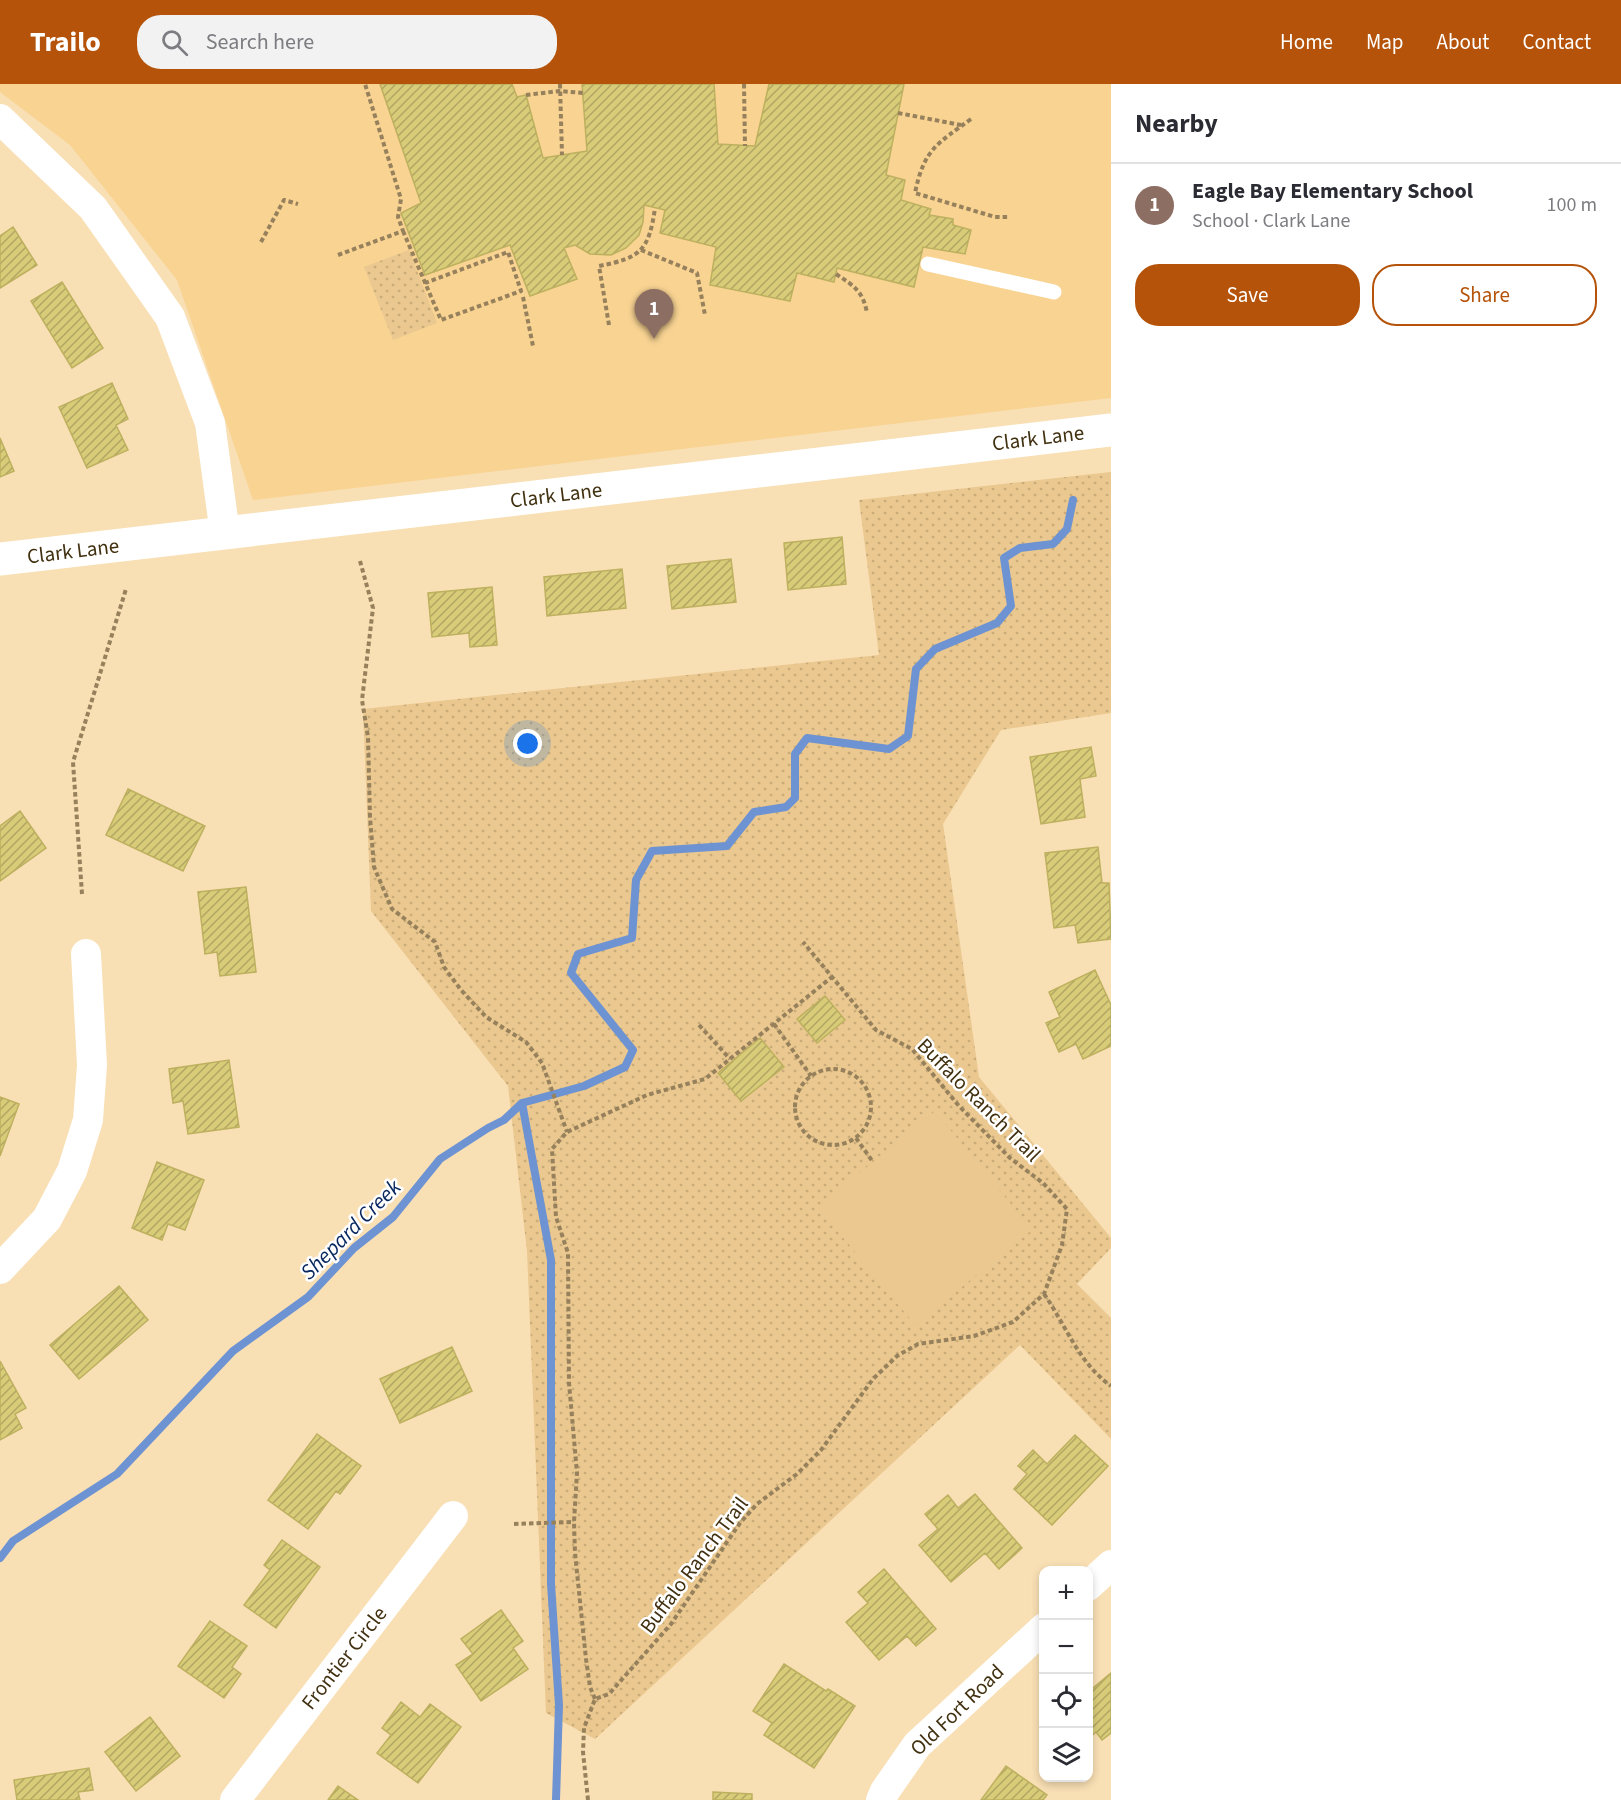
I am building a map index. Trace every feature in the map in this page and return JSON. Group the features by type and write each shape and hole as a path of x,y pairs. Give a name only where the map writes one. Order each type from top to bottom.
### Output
{"street":[{"path":"0,119 93,208 170,317 210,423 225,534"},
{"name":"Clark Lane","path":"0,559 1111,430"},
{"path":"0,1269 47,1219 72,1171 88,1120 92,1065 86,954"},
{"name":"Frontier Circle","path":"235,1800 453,1516"},
{"path":"1093,1582 1111,1565"},
{"name":"Old Fort Road","path":"880,1800 917,1745 1039,1633"}],"lane":[{"path":"928,264 1054,292"}],"path":[{"path":"365,84 401,199 398,217 403,231 425,283 441,320 521,291 508,252 425,283"},
{"path":"560,84 562,155"},
{"path":"744,84 746,146"},
{"path":"526,95 560,91 583,93"},
{"path":"898,113 962,125"},
{"path":"971,119 930,151 920,170 915,193 995,217 1008,217"},
{"path":"261,242 284,200 298,204"},
{"path":"609,325 599,266 622,261 641,250 651,234 655,208"},
{"path":"338,255 403,231"},
{"path":"641,250 697,273 705,315"},
{"path":"836,274 852,285 864,298 867,313"},
{"path":"523,297 533,346"},
{"path":"360,561 373,608 362,700 368,736 374,867 392,909 435,942 444,967 461,990 486,1017 526,1042 542,1063 567,1132"},
{"path":"82,894 73,762 126,589"},
{"name":"Buffalo Ranch Trail","path":"596,1699 609,1694 671,1623 740,1523 757,1504 797,1474 821,1450 873,1379 897,1356 918,1344 974,1336 1013,1322 1044,1294 1062,1245 1066,1209 1043,1183 1010,1158 966,1114 912,1049 876,1030 803,942"},
{"path":"588,1800 583,1752 584,1728 596,1699 591,1687 586,1659 578,1583 574,1522 577,1473 569,1383 568,1253 556,1217 552,1149 567,1132 647,1095 705,1079 832,977"},
{"path":"774,1024 811,1076"},
{"path":"699,1025 730,1059"},
{"path":"836,1069 849,1072 860,1080 868,1091 871,1103 870,1116 865,1128 856,1138 843,1144 830,1146 806,1135 798,1123 795,1110 796,1097 802,1085 811,1076 823,1070 836,1069"},
{"path":"856,1138 873,1162"},
{"path":"1044,1294 1081,1356 1096,1375 1111,1386"},
{"path":"514,1524 574,1522"}],"shaded area":[{"path":"0,84 1111,84 1111,398 253,500 177,280 70,145 0,92"},
{"path":"409,250 437,323 393,340 364,267"},
{"path":"1111,472 1111,713 1001,730 943,824 979,1077 1111,1238 1111,1248 1077,1284 1111,1318 1111,1439 1020,1345 595,1739 546,1713 527,1251 508,1086 371,911 363,709 879,655 859,500"},
{"path":"935,1111 1032,1230 915,1325 818,1207"}],"building":[{"path":"380,84 512,84 517,97 526,95 543,158 587,151 582,84 714,84 718,144 755,146 769,84 904,84 886,175 905,180 901,200 931,209 929,215 953,219 953,225 971,230 965,254 923,247 914,287 837,268 834,282 797,273 790,301 710,285 716,247 660,233 665,210 644,205 643,222 639,235 626,248 611,255 590,254 575,245 564,248 577,279 530,296 510,245 425,275 401,213 421,203"},
{"path":"13,227 37,265 0,288 0,236"},
{"path":"62,282 103,348 72,368 31,301"},
{"path":"112,383 128,419 116,425 128,450 87,468 59,407"},
{"path":"0,438 14,471 0,477"},
{"path":"842,537 846,584 788,590 784,543"},
{"path":"731,559 736,602 672,609 667,566"},
{"path":"622,569 626,608 547,616 544,577"},
{"path":"492,587 497,645 470,647 469,633 432,637 428,593"},
{"path":"1091,747 1096,776 1080,779 1085,817 1041,824 1030,757"},
{"path":"128,789 205,826 183,871 106,835"},
{"path":"20,811 46,848 0,881 0,826"},
{"path":"1098,847 1102,883 1109,883 1111,939 1078,943 1075,925 1054,928 1045,853"},
{"path":"246,887 256,972 220,976 217,952 205,954 198,892"},
{"path":"1095,970 1111,1005 1111,1046 1083,1059 1076,1044 1059,1052 1046,1023 1060,1017 1049,992"},
{"path":"825,996 845,1020 817,1043 797,1019"},
{"path":"760,1038 784,1067 741,1101 718,1073"},
{"path":"229,1060 239,1127 188,1134 183,1101 173,1103 169,1069"},
{"path":"0,1097 19,1104 0,1156"},
{"path":"157,1162 204,1180 185,1230 168,1224 162,1240 132,1228"},
{"path":"119,1286 148,1320 79,1379 50,1345"},
{"path":"452,1347 472,1391 400,1423 380,1379"},
{"path":"0,1361 26,1408 15,1414 22,1428 0,1440"},
{"path":"317,1434 361,1466 340,1494 336,1491 308,1529 268,1500"},
{"path":"1075,1435 1108,1466 1052,1525 1014,1489 1027,1474 1018,1466 1033,1450 1047,1464"},
{"path":"975,1494 1022,1548 999,1569 985,1553 951,1582 919,1545 938,1529 925,1514 948,1495 958,1508"},
{"path":"282,1540 320,1567 276,1628 244,1605 270,1570 264,1565"},
{"path":"884,1569 936,1629 916,1646 907,1636 879,1660 846,1622 868,1603 858,1592"},
{"path":"501,1610 523,1641 513,1648 528,1669 481,1701 456,1665 473,1654 461,1639"},
{"path":"210,1621 247,1646 232,1667 241,1674 224,1698 178,1666"},
{"path":"784,1664 826,1691 828,1689 855,1706 814,1768 764,1735 772,1723 753,1711"},
{"path":"1111,1673 1111,1733 1102,1740 1096,1732 1093,1735 1093,1688"},
{"path":"401,1702 420,1717 430,1704 461,1727 418,1783 377,1753 391,1735 382,1728"},
{"path":"150,1717 180,1756 136,1791 105,1752"},
{"path":"1006,1766 1047,1795 1043,1800 981,1800"},
{"path":"89,1768 93,1790 78,1792 80,1800 17,1800 14,1780"},
{"path":"338,1786 358,1800 328,1800"},
{"path":"713,1792 752,1794 752,1800 713,1800"}],"waterway":[{"name":"Shepard Creek","path":"0,1558 13,1541 117,1474 233,1351 308,1297 354,1248 393,1217 440,1159 504,1120 522,1103 584,1086 625,1067 633,1050 571,973 578,954 632,938 636,880 652,851 727,846 754,812 786,807 795,798 795,754 807,738 889,749 908,736 916,669 935,649 997,623 1011,606 1004,558 1020,548 1053,544 1067,529 1073,500"},
{"path":"522,1103 551,1260 551,1584 559,1705 556,1800"}],"place":[{"name":"Eagle Bay Elementary School","path":"654,339"}]}
